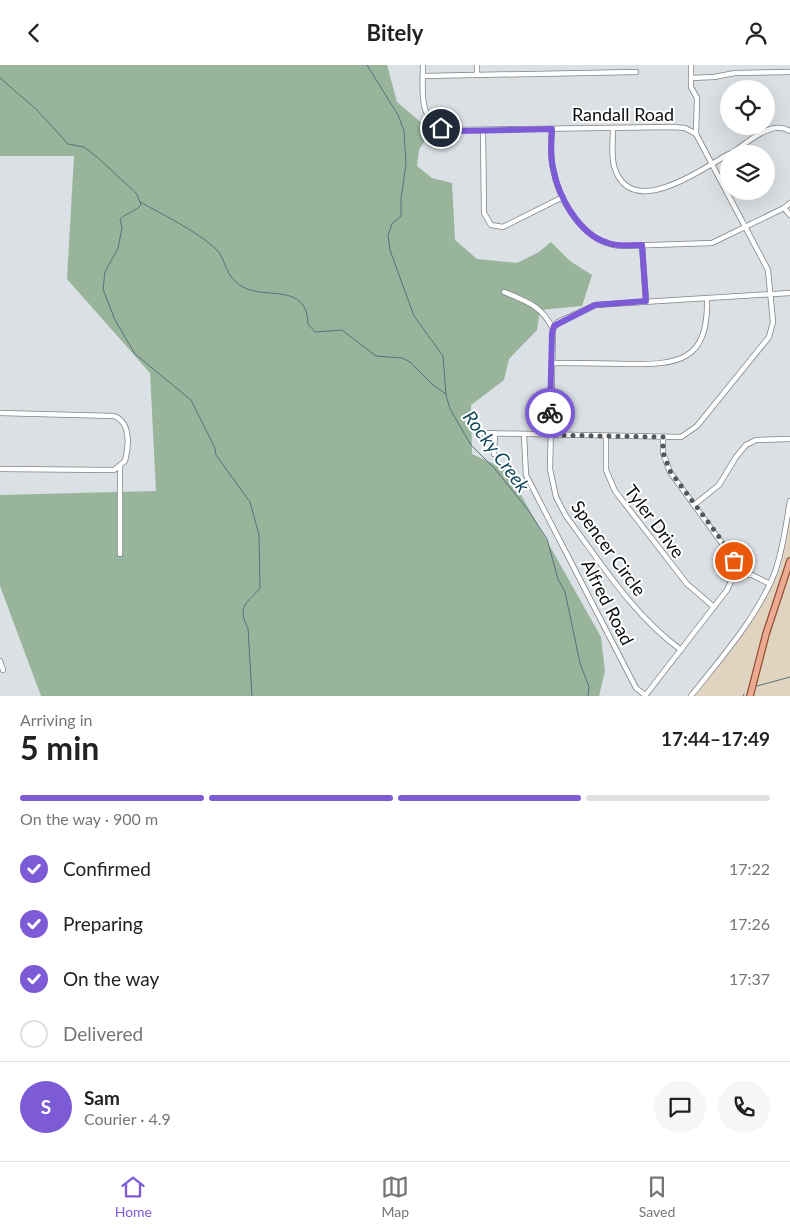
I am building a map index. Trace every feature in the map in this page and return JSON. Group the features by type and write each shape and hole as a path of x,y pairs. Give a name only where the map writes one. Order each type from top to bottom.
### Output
{"main road":[{"path":"750,696 767,630 790,561"}],"street":[{"path":"423,65 423,75 636,72"},
{"path":"477,65 477,75"},
{"path":"580,65 580,73"},
{"path":"478,433 681,437 697,427 767,340 772,326 772,295 767,266 696,134 697,97 691,87 691,65"},
{"path":"738,65 738,73"},
{"path":"691,78 738,73 790,72"},
{"name":"Randall Road","path":"423,75 423,106 426,115 431,121 446,130 680,127 696,134"},
{"path":"743,145 768,129 781,127 790,131"},
{"path":"613,128 615,168 621,179 633,189 648,192 658,191 720,159"},
{"path":"552,129 552,166 563,197 582,227 597,239 613,245 712,243 788,206 790,215"},
{"path":"483,130 484,213 491,225 504,227 563,197"},
{"path":"642,245 646,301"},
{"path":"504,293 537,307 545,314 553,329 558,322 595,305 790,293"},
{"path":"552,363 656,365 678,360 693,349 702,337 707,323 707,298"},
{"name":"Spencer Circle","path":"553,329 550,435 551,477 558,502 566,516 635,607 650,624 681,650"},
{"path":"0,413 118,417 125,424 127,431 126,458 120,466 110,470 0,469"},
{"path":"494,434 494,454"},
{"name":"Alfred Road","path":"524,435 526,475 636,688 645,696"},
{"name":"Tyler Drive","path":"606,436 606,469 615,491 687,584 714,607"},
{"path":"645,696 729,587 735,573 731,553 670,471 663,453 663,437"},
{"path":"694,505 719,485 736,457 746,445 756,440 790,439"},
{"path":"120,466 120,554"},
{"path":"691,696 748,621 770,585 780,556 790,501"},
{"path":"735,573 752,575 770,585"},
{"path":"0,661 3,670"}],"shaded area":[{"path":"790,519 790,696 693,696 763,603 781,566"}],"green space":[{"path":"0,65 387,65 397,102 431,131 419,150 417,166 432,178 452,183 455,240 477,259 517,263 539,252 551,242 570,261 592,275 582,306 540,310 537,330 509,359 504,380 471,405 472,454 507,470 601,637 605,671 599,696 41,696 0,586 0,495 156,491 150,373 67,279 74,156 0,156"}],"waterway":[{"path":"367,65 398,115 404,131 406,164 401,199 401,216 392,224 388,236 390,250 414,316 443,356 446,395 450,409 471,445 495,469 528,510 547,539 558,579 565,592 580,663 589,687 588,696"},
{"name":"Rocky Creek","path":"0,78 37,110 68,144 84,147 97,157 136,193 140,202 189,229 215,248 222,257 232,278 237,283 253,291 293,297 301,302 306,311 308,324 315,332 342,330 376,356 402,358 410,362 433,385 446,394"},
{"path":"140,202 141,205 139,207 120,219 122,228 118,248 105,272 103,289 115,320 135,354 191,400 215,448 216,455 250,502 259,535 260,588 243,609 248,628 252,696"},
{"path":"757,686 790,677"}],"way so far":[{"path":"550,413 550,435 663,437 663,453 670,471 731,553 734,561"}],"route":[{"path":"441,128 458,131 552,129 553,170 563,197 582,227 597,239 609,244 642,245 646,301 595,305 556,323 554,326 552,333 550,413"}]}
